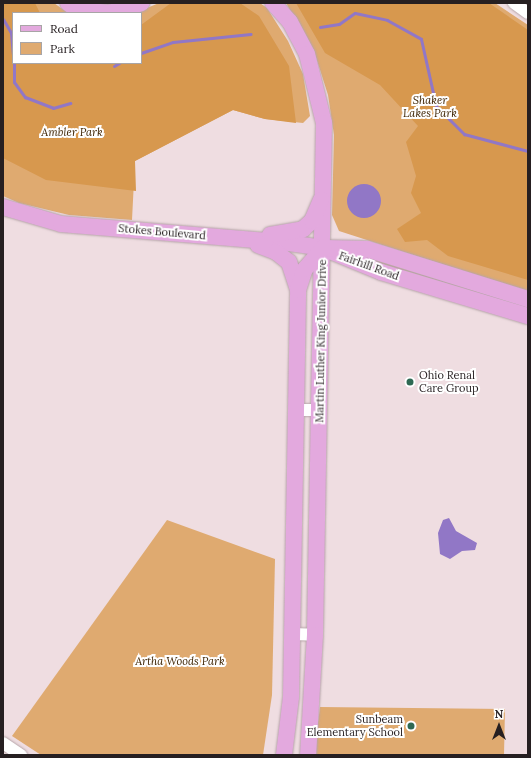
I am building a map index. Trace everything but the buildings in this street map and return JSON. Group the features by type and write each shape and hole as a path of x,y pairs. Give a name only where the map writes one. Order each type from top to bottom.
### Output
{"main road":[{"path":"68,3 77,10 98,12"},
{"path":"112,12 141,3"},
{"path":"273,3 298,34 310,64 324,123 323,248"},
{"path":"240,238 303,228 318,212 324,189"},
{"name":"Stokes Boulevard","path":"3,207 61,224 240,238 323,248"},
{"path":"240,238 276,252 289,262 298,290"},
{"name":"Martin Luther King Junior Drive","path":"284,755 291,697 298,290 305,269 323,248"},
{"name":"Martin Luther King Junior Drive","path":"308,755 315,635 323,248"},
{"name":"Fairhill Road","path":"323,248 367,249 528,298"},
{"name":"Fairhill Road","path":"323,248 382,272 528,316"},
{"path":"508,310 512,294"}],"street":[{"path":"514,3 528,13"},
{"path":"297,410 320,410"},
{"path":"292,634 315,635"},
{"path":"3,743 21,755"}],"green space":[{"name":"Ambler Park","path":"3,3 54,3 67,12 12,12 12,64 142,64 142,12 137,12 159,3 260,3 267,8 288,41 303,74 310,116 303,123 265,119 233,110 135,161 132,220 69,215 19,203 3,196"},
{"name":"Ambler Park","path":"3,3 35,3 40,12 12,12 12,64 142,64 142,24 171,3 240,3 259,16 289,66 296,123 265,119 233,110 135,161 136,191 46,180 3,158"},
{"name":"Shaker Lakes Park","path":"286,3 495,3 528,25 528,292 339,231 332,215 334,135 328,95 314,51"},
{"name":"Shaker Lakes Park","path":"296,3 489,3 528,30 528,280 448,256 427,240 405,242 397,229 421,213 411,193 416,176 406,142 418,126 380,85 325,53"},
{"path":"372,258 504,299 505,301 371,261"},
{"name":"Artha Woods Park","path":"167,520 275,559 272,695 263,755 41,755 12,736"},
{"name":"Sunbeam Elementary School","path":"320,707 505,709 504,755 314,755"}],"shaded area":[{"path":"361,184 367,184 371,185 378,191 381,201 380,208 374,215 367,218 361,218 357,217 350,211 347,204 347,198 348,194 354,187"},
{"path":"449,518 456,531 477,543 475,550 462,551 450,559 440,554 438,533 443,520"}],"waterway":[{"path":"320,27 339,24 355,13 387,20 421,39 436,106 464,134 528,151"},
{"path":"3,19 11,33 12,44"},
{"path":"142,53 173,42 251,34"},
{"path":"14,64 14,82 25,97 53,108 70,103"}],"place":[{"name":"Ohio Renal Care Group","path":"410,382"},
{"name":"Sunbeam Elementary School","path":"411,726"}]}
